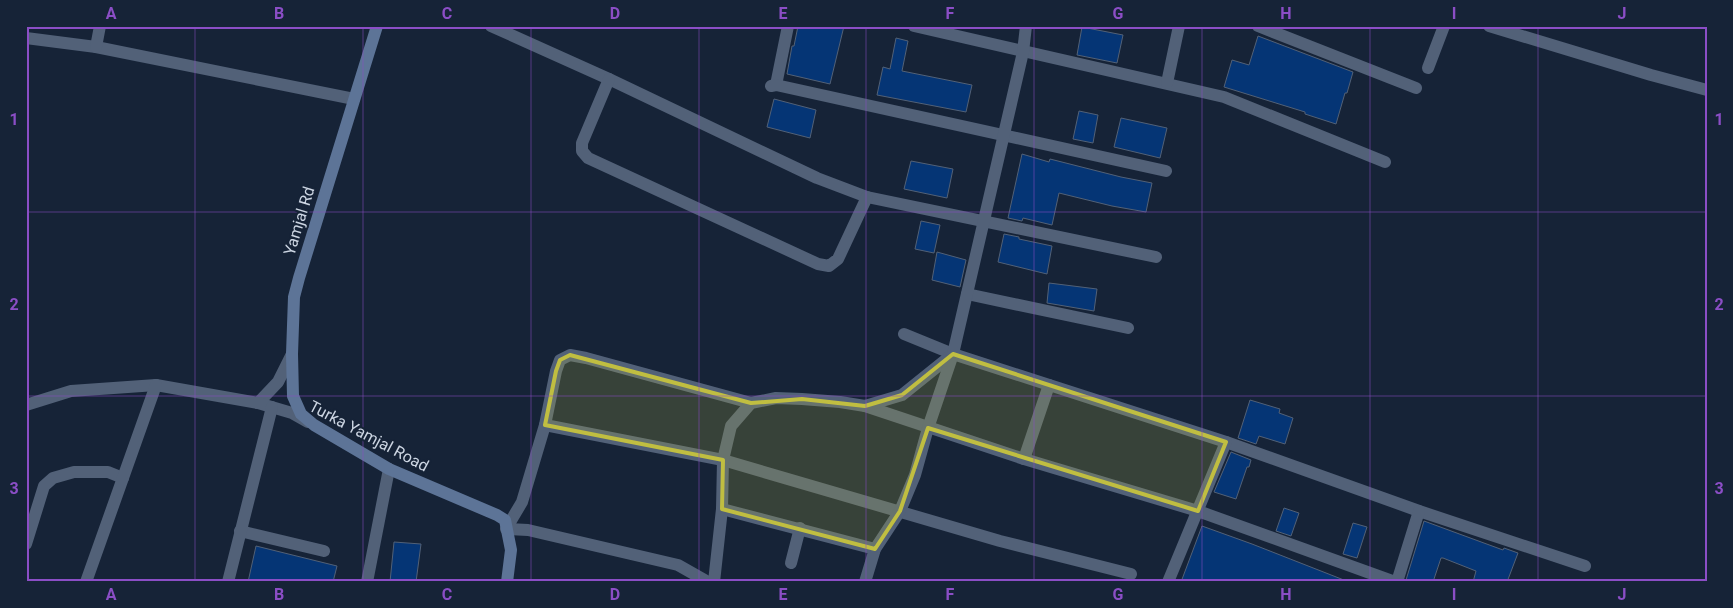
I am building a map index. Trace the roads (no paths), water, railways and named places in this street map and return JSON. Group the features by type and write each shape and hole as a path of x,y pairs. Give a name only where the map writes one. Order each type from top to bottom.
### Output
{"main road":[{"name":"Yamjal Rd","path":"314,425 302,414 293,396 294,297 377,26"},
{"name":"Turka Yamjal Road","path":"314,425 389,469 497,515 505,520 506,529"},
{"path":"506,529 510,537 511,550 508,582"}],"street":[{"path":"96,47 100,26"},
{"path":"491,26 609,79 817,178 867,197 1156,257"},
{"path":"788,26 774,85 1166,171"},
{"path":"914,26 1224,96 1385,162"},
{"path":"865,582 876,549 900,512 915,475 928,428 953,354 1023,52 1026,26"},
{"path":"1167,83 1179,26"},
{"path":"1258,26 1416,88"},
{"path":"1428,68 1444,26"},
{"path":"1489,26 1707,90"},
{"path":"26,38 96,47 354,100"},
{"path":"609,79 582,143 582,151 588,158 818,264 829,266 838,259 867,197"},
{"path":"967,294 1128,328"},
{"path":"904,334 953,354 1226,442 1419,511 1585,566"},
{"path":"258,403 278,382 292,354"},
{"path":"865,406 902,394 953,354"},
{"path":"708,582 678,565 528,530 506,529 522,502 545,425 560,360 570,355 586,358 751,403 776,398 840,402 865,406 1024,459 1198,511 1396,582 1419,511"},
{"path":"86,582 156,385"},
{"name":"Turka Yamjal Road","path":"26,405 71,391 156,385 258,403 292,413 314,425"},
{"path":"1024,459 1049,385"},
{"path":"714,582 722,509 723,460 731,426 751,403"},
{"path":"228,582 272,407"},
{"path":"545,425 723,460 1000,541 1131,574"},
{"path":"1168,582 1226,442"},
{"path":"367,582 389,469"},
{"path":"26,544 44,486 53,478 74,472 108,472 123,478"},
{"path":"722,509 876,549"},
{"path":"791,563 800,528"},
{"path":"240,531 324,551"}]}
